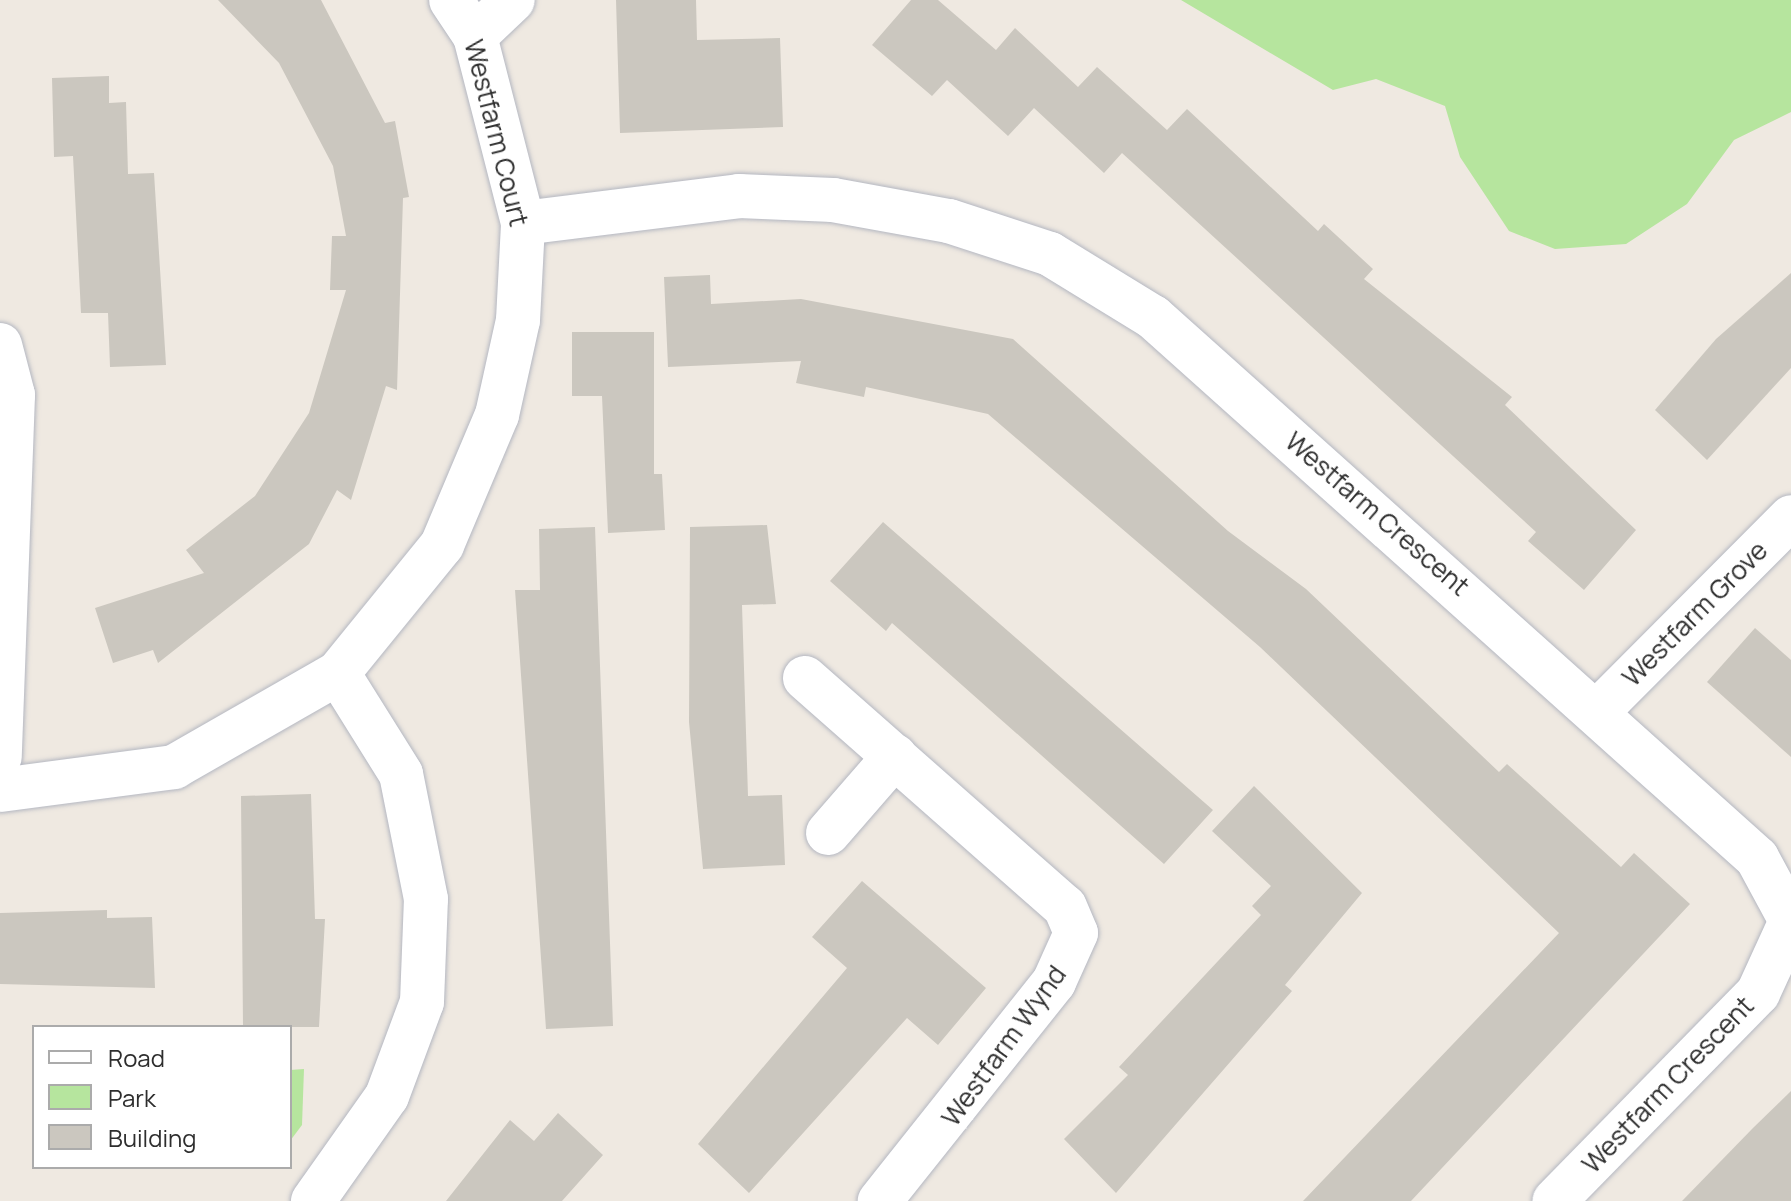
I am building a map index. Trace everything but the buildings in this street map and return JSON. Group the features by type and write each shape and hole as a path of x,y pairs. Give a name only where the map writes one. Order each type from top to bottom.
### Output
{"street":[{"name":"Westfarm Court","path":"0,790 174,767 338,673 442,545 475,479 518,320 523,223 475,36 451,0"},
{"path":"475,36 513,0"},
{"name":"Westfarm Crescent","path":"523,223 739,196 833,200 949,221 1050,254 1153,317 1599,710 1757,858 1791,921 1758,993 1554,1201"},
{"path":"0,345 13,395 0,757"},
{"name":"Westfarm Grove","path":"1599,710 1791,517"},
{"path":"313,1201 387,1096 422,1002 426,899 401,774 338,673"},
{"name":"Westfarm Wynd","path":"805,678 1065,907 1076,933 1054,982 880,1201"},
{"path":"828,833 895,756"}],"green space":[{"path":"1181,0 1791,0 1791,112 1734,140 1687,204 1626,244 1555,249 1509,231 1460,157 1445,106 1376,79 1333,90"},
{"path":"304,1069 302,1125 292,1138 292,1070"}]}
